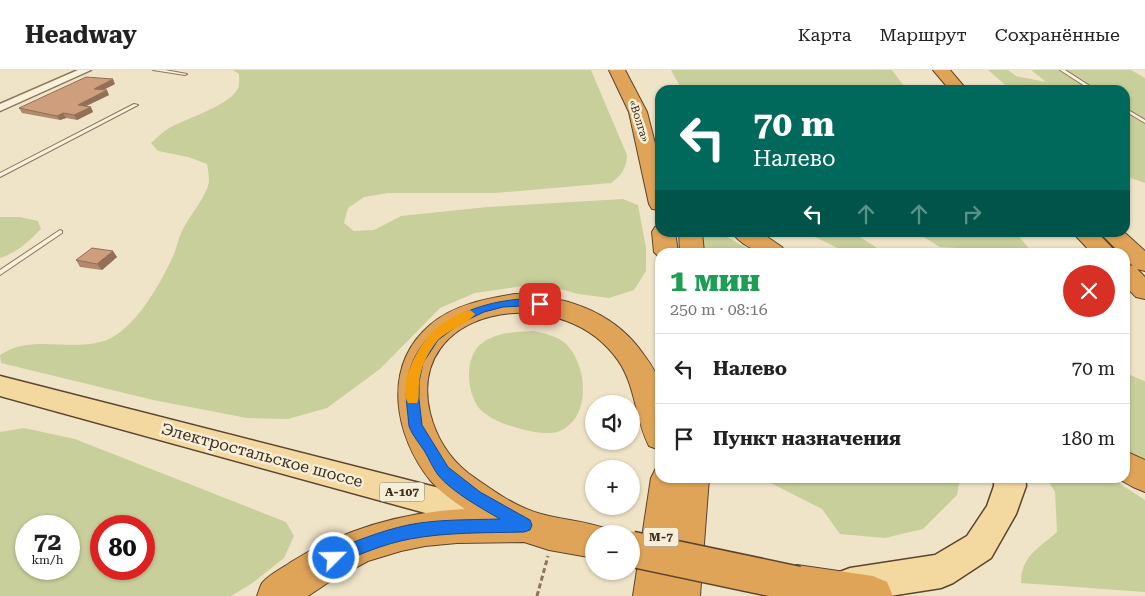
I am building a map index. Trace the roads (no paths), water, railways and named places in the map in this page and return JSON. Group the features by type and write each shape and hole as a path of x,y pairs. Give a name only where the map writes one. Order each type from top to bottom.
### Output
{"highway":[{"name":"«Волга»","path":"617,70 638,112 655,183"},
{"path":"923,70 936,85"},
{"path":"941,70 954,85"},
{"path":"751,237 768,248"},
{"path":"1088,237 1100,248"},
{"path":"1115,237 1128,248"},
{"path":"1130,250 1145,264"},
{"path":"1130,277 1145,291"},
{"path":"539,529 475,497 443,471 416,426 412,399 413,382 417,363 434,338 455,322 480,309 503,304 522,302 558,306 588,317 615,337 638,368 655,421"},
{"path":"1130,468 1145,477"},
{"name":"М-7","path":"653,596 667,483"},
{"name":"М-7","path":"680,596 691,483"},
{"path":"277,596 334,558 376,541 409,532 447,527 539,529"},
{"name":"А-107","path":"539,529 585,540"},
{"path":"640,551 817,590 873,596"}],"main road":[{"name":"Электростальское шоссе","path":"0,386 539,529"},
{"path":"817,590 941,571 979,548 1000,514 1010,483"}],"street":[{"path":"0,108 86,70"}],"lane":[{"path":"155,70 185,74"},
{"path":"1062,70 1086,85"},
{"path":"0,175 136,105"},
{"path":"1130,112 1145,122"},
{"path":"0,273 60,232"}]}
